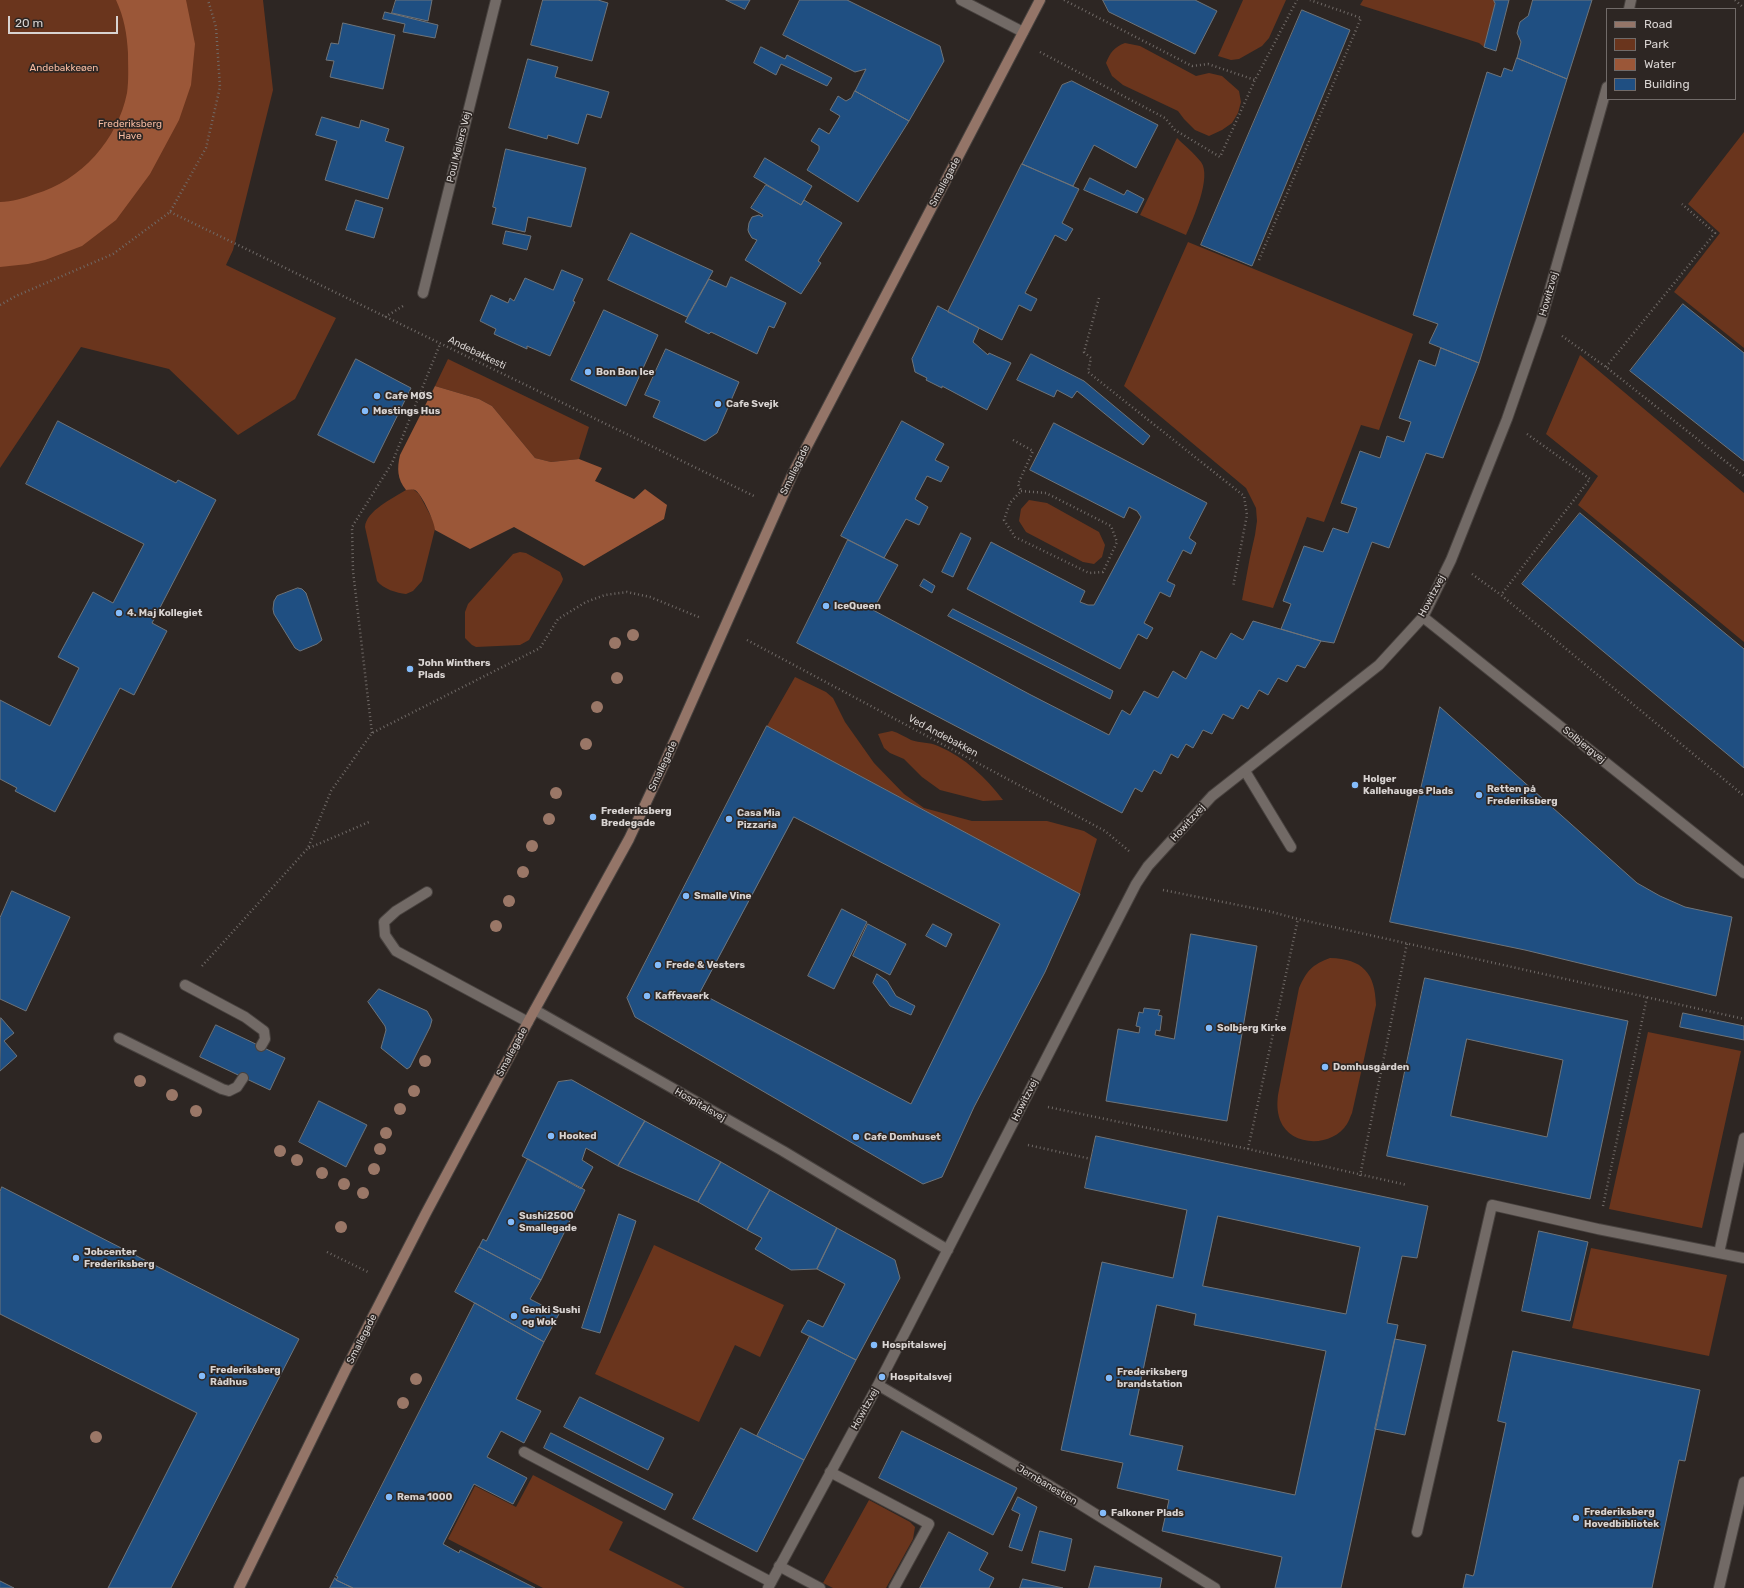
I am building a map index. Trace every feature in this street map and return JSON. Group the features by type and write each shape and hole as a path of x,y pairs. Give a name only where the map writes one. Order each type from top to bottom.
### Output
{"street":[{"name":"Poul Møllers Vej","path":"423,293 496,0"},
{"path":"961,0 1023,32"},
{"name":"Smallegade","path":"239,1588 390,1283 528,1022 629,839 665,762 793,473 1040,0"},
{"name":"Howitzvej","path":"770,1585 878,1385 1136,884 1148,866 1212,796 1379,666 1423,617 1451,560 1507,419 1541,321 1606,91"},
{"name":"Solbjergvej","path":"1423,617 1744,873"},
{"path":"1245,771 1291,847"},
{"path":"427,892 396,911 384,922 385,935 396,952 528,1022"},
{"path":"185,985 245,1017 264,1031 265,1039 261,1046"},
{"name":"Hospitalsvej","path":"535,1010 783,1151 948,1250"},
{"path":"119,1038 222,1089 229,1091 237,1087 243,1078"},
{"path":"1719,1253 1744,1138"},
{"path":"1416,1532 1492,1205 1598,1229 1744,1258"},
{"name":"Jernbanestien","path":"878,1385 1052,1487 1214,1588"},
{"path":"524,1452 770,1585"},
{"path":"830,1472 929,1524 894,1588"},
{"path":"1719,1588 1744,1482"},
{"path":"779,1566 820,1588"}],"path":[{"path":"0,305 16,296 113,254 170,212 206,148 220,87 216,27 208,0"},
{"path":"1063,0 1192,66 1208,64 1255,80"},
{"path":"1018,41 1165,118 1175,130 1220,157 1255,80 1297,0"},
{"path":"1258,260 1361,18 1310,0"},
{"path":"1735,0 1744,8"},
{"path":"1606,367 1715,233 1682,204"},
{"name":"Andebakkesti","path":"170,212 777,507"},
{"path":"1099,298 1084,352 1091,358 1088,372 1244,496 1247,515 1233,587"},
{"path":"1541,321 1606,367 1744,476"},
{"path":"200,968 308,848 331,791 372,733 353,571 352,527 392,463 440,344"},
{"path":"1501,595 1590,479 1507,419"},
{"path":"1013,440 1033,451 1018,484 1021,492"},
{"path":"1021,492 1046,494 1111,526 1117,542 1103,572 1089,573 1015,537 1004,520 1010,503 1021,492"},
{"path":"1451,560 1501,595 1744,796"},
{"name":"Ved Andebakken","path":"372,733 540,648 558,619 586,602 605,595 627,592 650,597 724,628 1105,831 1148,866"},
{"path":"308,848 369,822"},
{"path":"1136,884 1268,911 1298,920 1408,943 1744,1019"},
{"path":"1248,1149 1298,920"},
{"path":"1360,1176 1408,943"},
{"path":"1598,1229 1647,997"},
{"path":"1024,1102 1248,1149 1407,1186"},
{"path":"1004,1140 1091,1159"},
{"path":"326,1252 390,1283"}],"green space":[{"name":"Frederiksberg Have","path":"0,0 263,0 273,90 233,250 226,265 336,318 295,399 238,435 169,369 81,347 0,468"},
{"path":"1243,0 1286,0 1269,38 1262,46 1239,59 1231,60 1218,56"},
{"path":"1363,0 1494,0 1495,4 1484,47 1479,43 1360,5"},
{"path":"1125,43 1140,46 1196,76 1209,73 1222,76 1239,91 1241,102 1238,113 1232,123 1209,136 1195,130 1178,111 1123,85 1112,76 1106,63 1113,51 1118,46"},
{"path":"1744,132 1744,348 1674,292 1720,233 1688,204"},
{"path":"1177,138 1201,162 1204,169 1203,187 1200,198 1186,235 1140,215"},
{"path":"1188,242 1413,334 1379,430 1361,425 1324,522 1307,517 1273,608 1242,600 1257,521 1256,508 1246,488 1124,386"},
{"path":"1580,355 1744,493 1744,642 1578,505 1598,476 1546,434"},
{"path":"448,359 589,427 579,459 551,462 535,458 492,406 479,399 435,386"},
{"path":"413,489 419,494 435,524 435,529 422,581 413,591 406,594 394,592 377,581 365,527 367,521 375,510 406,490"},
{"path":"1029,500 1047,503 1099,532 1105,545 1102,557 1094,564 1083,562 1026,532 1019,521 1021,509"},
{"path":"520,552 526,553 560,572 563,579 562,582 529,640 520,645 476,647 465,638 465,612 468,604 513,554"},
{"path":"795,677 826,692 833,698 845,722 874,763 904,794 924,808 972,821 1047,821 1084,831 1097,839 1080,894 767,726"},
{"path":"892,731 911,740 935,745 957,756 982,776 1003,800 983,801 940,790 922,777 904,759 890,753 884,748 878,734"},
{"path":"1330,958 1351,961 1365,970 1370,976 1373,984 1376,1005 1352,1113 1348,1122 1340,1132 1332,1137 1312,1141 1293,1135 1285,1129 1278,1114 1277,1104 1299,988 1308,972 1314,966"},
{"path":"1648,1032 1741,1051 1702,1228 1609,1209"},
{"path":"654,1245 784,1305 760,1357 735,1345 699,1422 595,1374"},
{"path":"1591,1248 1727,1275 1709,1356 1572,1328"},
{"path":"533,1475 623,1522 609,1550 685,1588 543,1588 448,1539 475,1486 516,1507"},
{"path":"869,1500 910,1522 915,1527 913,1539 886,1588 833,1588 823,1583"}],"water":[{"path":"116,0 186,0 195,44 191,85 179,120 150,174 116,220 82,246 45,260 28,264 0,267 0,202 13,201 27,197 52,188 68,179 95,156 106,142 122,110 127,93 128,53 126,32"},
{"path":"435,386 479,399 492,406 535,458 551,462 579,459 602,468 595,481 634,499 645,489 667,505 664,519 584,566 514,527 470,549 435,530 431,515 421,497 415,490 406,490 403,486 399,478 398,464 400,455"}],"building":[{"path":"396,0 432,0 428,21 392,13"},
{"path":"543,0 598,0 608,3 592,61 531,45"},
{"path":"726,0 750,0 745,9"},
{"path":"800,0 847,0 940,46 944,61 909,121 855,91 866,69 855,72 783,35"},
{"path":"1103,0 1195,0 1217,11 1195,54 1109,12"},
{"path":"1494,0 1509,0 1496,51 1484,47 1495,4"},
{"path":"1533,0 1592,0 1567,79 1517,58 1521,42 1517,33 1520,22 1528,16"},
{"path":"1302,10 1350,30 1252,266 1201,245"},
{"path":"385,12 438,25 435,38 403,32 405,24 383,19"},
{"path":"343,23 395,35 383,89 330,77 334,61 326,60 331,43 338,44"},
{"path":"761,47 785,59 787,55 832,78 827,86 781,64 776,75 754,63"},
{"path":"1517,58 1567,79 1479,363 1429,343 1438,324 1413,315 1487,72 1501,77 1504,68 1512,71"},
{"path":"528,59 558,67 555,77 609,92 601,118 587,114 578,144 548,135 547,139 509,128"},
{"path":"1072,81 1158,125 1136,168 1094,145 1073,186 1022,164 1062,85"},
{"path":"855,91 909,121 858,202 807,170 819,150 819,146 811,141 819,128 829,134 840,116 830,110 838,96 846,101 851,98"},
{"path":"322,117 359,128 361,120 389,129 385,141 404,147 388,199 325,180 337,141 316,135"},
{"path":"506,149 586,168 571,227 528,217 525,232 492,224 496,208 493,207"},
{"path":"765,158 812,186 801,205 754,177"},
{"path":"1022,164 1079,189 1062,223 1073,229 1066,241 1055,235 1025,293 1037,299 1031,311 1019,305 1002,340 948,312"},
{"path":"1090,178 1124,195 1127,190 1144,199 1137,213 1084,190"},
{"path":"766,185 801,205 804,200 842,223 818,261 821,263 801,294 745,260 757,240 752,238 749,233 749,223 752,217 759,215 762,217 763,215 751,208"},
{"path":"356,200 383,208 374,238 346,230"},
{"path":"506,231 531,236 527,250 503,244"},
{"path":"631,233 713,271 687,317 608,280"},
{"path":"562,270 583,279 573,301 575,302 550,356 527,346 527,349 494,334 496,329 480,321 491,295 508,303 510,298 514,301 525,278 553,290"},
{"path":"731,277 786,303 774,328 769,326 757,354 711,332 709,334 685,322 709,279 726,287"},
{"path":"1683,304 1744,353 1744,461 1630,371"},
{"path":"938,306 979,328 973,342 988,355 989,353 1011,363 987,410 942,386 942,388 926,380 927,378 915,372 912,359"},
{"path":"604,310 658,335 626,406 571,380"},
{"path":"1441,348 1479,363 1443,458 1426,453 1389,548 1372,542 1334,643 1321,641 1281,629 1291,604 1283,601 1304,546 1323,552 1333,528 1348,533 1357,508 1341,503 1360,451 1380,458 1387,436 1404,442 1411,422 1399,418 1419,360 1435,366"},
{"path":"666,349 739,382 717,433 705,441 653,417 660,401 645,395"},
{"path":"1031,354 1084,381 1150,436 1143,445 1077,391 1072,398 1057,390 1054,397 1017,380"},
{"name":"Møstings Hus","path":"356,359 411,388 374,463 318,435"},
{"name":"4. Maj Kollegiet","path":"58,421 176,483 178,480 216,500 152,623 167,631 134,695 120,688 55,812 15,791 17,788 0,779 0,700 50,726 79,668 58,657 93,592 113,603 144,544 26,484"},
{"path":"902,421 944,444 935,460 949,467 941,482 927,476 915,499 928,507 919,525 906,519 884,558 841,536"},
{"path":"1054,423 1207,503 1189,538 1196,543 1191,554 1183,550 1167,581 1175,585 1170,597 1160,592 1144,623 1153,628 1147,639 1138,634 1120,669 967,589 991,542 1085,591 1080,602 1088,605 1094,605 1141,517 1137,511 1129,507 1124,518 1030,470"},
{"path":"1580,513 1744,649 1744,768 1522,584"},
{"path":"961,533 971,538 953,577 942,572"},
{"path":"848,540 898,565 873,610 1029,694 1109,735 1122,710 1130,715 1144,691 1158,698 1173,671 1186,679 1201,651 1216,659 1231,633 1243,640 1253,621 1321,641 1305,668 1297,665 1287,682 1278,678 1268,695 1259,690 1248,709 1241,705 1233,719 1223,714 1212,734 1203,730 1193,748 1186,744 1178,758 1171,754 1161,774 1154,770 1142,792 1135,788 1122,813 797,643"},
{"path":"924,579 935,586 932,593 920,586"},
{"path":"298,588 302,589 306,593 322,640 317,644 300,651 295,648 274,614 273,609 274,601 277,596"},
{"path":"953,609 1113,691 1110,699 948,616"},
{"name":"Retten på Frederiksberg","path":"1440,707 1637,883 1660,896 1685,907 1732,917 1716,996 1525,950 1390,922"},
{"path":"767,726 1080,894 1045,972 974,1107 942,1177 923,1184 635,1017 627,998","holes":["794,817 1000,924 911,1104 700,993"]},
{"path":"12,891 70,917 26,1011 0,999 0,918"},
{"path":"842,909 867,922 834,989 808,976"},
{"path":"868,924 906,944 890,975 853,956"},
{"path":"933,924 952,934 946,947 926,936"},
{"name":"Solbjerg Kirke","path":"1191,934 1257,946 1227,1121 1106,1101 1118,1029 1139,1033 1140,1027 1136,1026 1139,1012 1143,1013 1144,1008 1160,1010 1158,1015 1162,1016 1160,1031 1156,1030 1155,1035 1174,1039"},
{"path":"877,974 887,981 896,996 915,1006 911,1015 890,1006 873,983"},
{"path":"1425,978 1628,1021 1590,1199 1387,1156","holes":["1467,1039 1563,1060 1547,1137 1451,1116"]},
{"path":"379,989 427,1011 432,1020 410,1067 407,1069 381,1048 386,1030 385,1026 368,1002"},
{"path":"1683,1013 1744,1026 1744,1040 1680,1027"},
{"path":"1,1018 14,1033 4,1041 17,1056 0,1071"},
{"path":"216,1025 285,1058 270,1090 200,1057"},
{"path":"572,1080 645,1121 618,1166 586,1148 582,1160 593,1167 581,1189 522,1156 558,1082"},
{"path":"319,1101 367,1125 346,1167 299,1142"},
{"path":"645,1121 721,1162 698,1202 618,1166"},
{"path":"1096,1136 1428,1206 1417,1258 1402,1256 1387,1323 1398,1325 1341,1588 1275,1588 1282,1557 1162,1531 1169,1500 1117,1488 1123,1463 1061,1450 1102,1262 1173,1278 1187,1210 1085,1188","holes":["1218,1216 1360,1247 1346,1314 1203,1286","1157,1305 1196,1314 1194,1325 1326,1351 1295,1495 1177,1470 1183,1446 1130,1435"]},
{"path":"528,1159 585,1190 541,1280 479,1247 483,1239 486,1241"},
{"path":"721,1162 770,1190 747,1230 698,1202"},
{"name":"Frederiksberg Rådhus","path":"2,1187 299,1339 171,1588 108,1588 197,1413 0,1314 0,1192"},
{"path":"770,1190 837,1228 817,1269 791,1270 755,1249 762,1238 747,1230"},
{"path":"619,1214 636,1221 600,1333 582,1328"},
{"path":"837,1228 895,1260 900,1278 856,1360 801,1332 808,1320 823,1327 845,1284 817,1269"},
{"path":"1539,1231 1588,1242 1570,1321 1522,1311"},
{"path":"479,1247 541,1280 530,1299 559,1314 544,1342 455,1292"},
{"path":"475,1303 544,1342 516,1399 541,1411 524,1443 501,1431 487,1457 527,1478 513,1504 474,1484 443,1544 459,1553 460,1550 535,1588 353,1588 336,1580 338,1577 336,1576"},
{"path":"810,1336 856,1360 804,1460 757,1436"},
{"path":"1395,1339 1426,1345 1405,1435 1375,1429"},
{"name":"Frederiksberg Hovedbibliotek","path":"1513,1351 1700,1390 1685,1461 1679,1460 1652,1588 1463,1588 1466,1574 1473,1576 1474,1574 1506,1423 1498,1421"},
{"path":"580,1397 664,1438 648,1470 564,1427"},
{"path":"741,1428 804,1460 757,1552 693,1519"},
{"path":"902,1431 1017,1488 993,1535 879,1478"},
{"path":"551,1433 673,1494 665,1510 544,1448"},
{"path":"1018,1497 1037,1507 1022,1551 1009,1547 1020,1514 1012,1510"},
{"path":"1040,1531 1072,1539 1065,1571 1032,1563"},
{"path":"949,1532 988,1553 979,1570 994,1578 989,1588 920,1588"},
{"path":"1095,1566 1162,1578 1160,1588 1089,1588"},
{"path":"335,1578 336,1580 353,1588 330,1588"},
{"path":"1023,1579 1063,1588 1020,1588"},
{"path":"0,1581 14,1588 0,1588"}],"place":[{"name":"Bon Bon Ice","path":"588,372"},
{"name":"Cafe MØS","path":"377,396"},
{"name":"Cafe Svejk","path":"718,404"},
{"name":"Møstings Hus","path":"365,411"},
{"name":"IceQueen","path":"826,606"},
{"name":"4. Maj Kollegiet","path":"119,613"},
{"name":"John Winthers Plads","path":"410,669"},
{"name":"Holger Kallehauges Plads","path":"1355,785"},
{"name":"Retten på Frederiksberg","path":"1479,795"},
{"name":"Frederiksberg Bredegade","path":"593,817"},
{"name":"Casa Mia Pizzaria","path":"729,819"},
{"name":"Smalle Vine","path":"686,896"},
{"name":"Frede & Vesters","path":"658,965"},
{"name":"Kaffevaerk","path":"647,996"},
{"name":"Solbjerg Kirke","path":"1209,1028"},
{"name":"Domhusgården","path":"1325,1067"},
{"name":"Hooked","path":"551,1136"},
{"name":"Cafe Domhuset","path":"856,1137"},
{"name":"Sushi2500 Smallegade","path":"511,1222"},
{"name":"Jobcenter Frederiksberg","path":"76,1258"},
{"name":"Genki Sushi og Wok","path":"514,1316"},
{"name":"Hospitalswej","path":"874,1345"},
{"name":"Frederiksberg Rådhus","path":"202,1376"},
{"name":"Hospitalsvej","path":"882,1377"},
{"name":"Frederiksberg brandstation","path":"1109,1378"},
{"name":"Rema 1000","path":"389,1497"},
{"name":"Falkoner Plads","path":"1103,1513"},
{"name":"Frederiksberg Hovedbibliotek","path":"1576,1518"}],"park label":[{"name":"Andebakkeøen","path":"64,68"}]}
